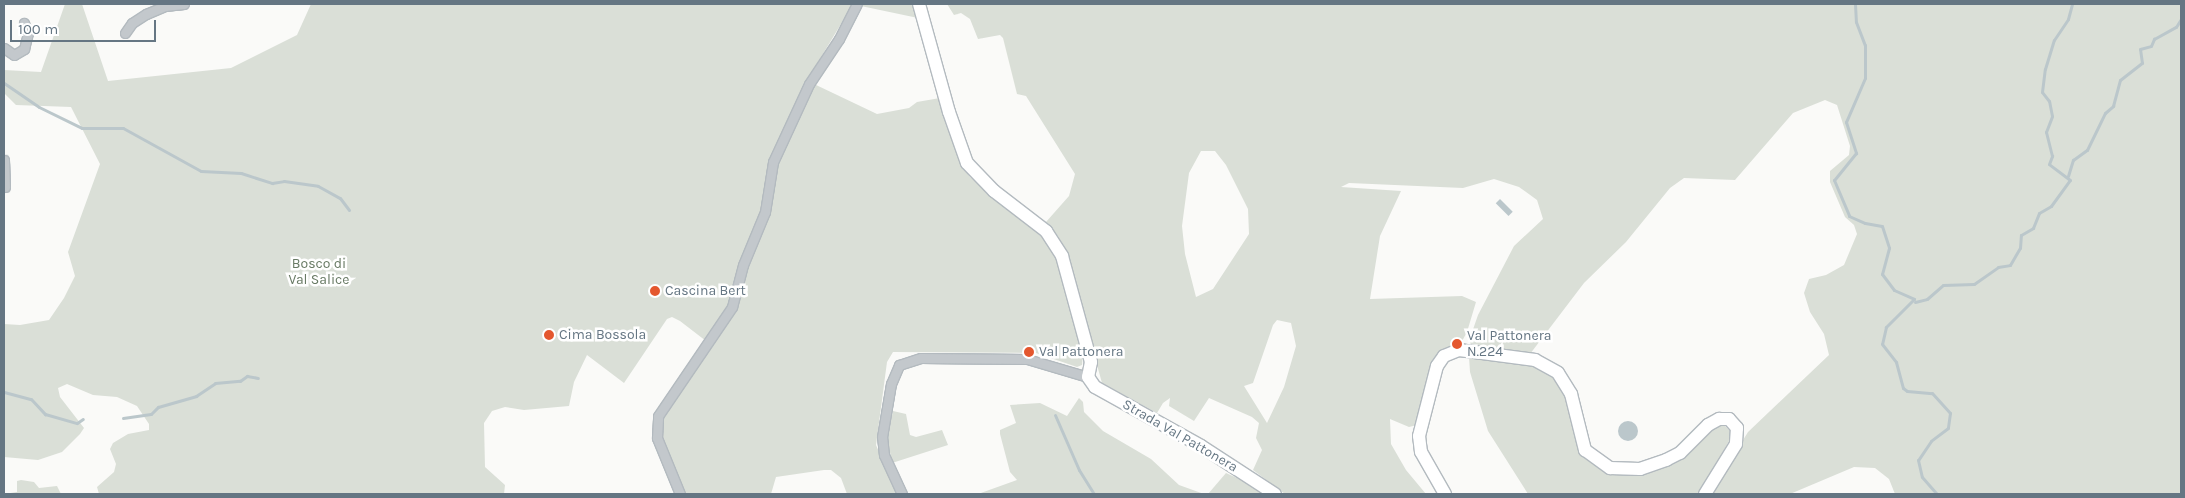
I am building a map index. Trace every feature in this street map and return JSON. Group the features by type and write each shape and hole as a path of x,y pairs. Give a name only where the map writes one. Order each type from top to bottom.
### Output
{"street":[{"path":"125,33 132,23 146,14 165,6 184,4"},
{"path":"680,494 657,438 658,416 688,367 730,312 743,265 765,212 773,162 809,84 839,39 857,4"},
{"path":"902,494 884,455 882,437 891,384 899,365 921,358 1027,359 1088,377 1091,362 1062,256 1046,230 994,191 967,163 949,112 918,4"},
{"path":"4,48 14,55 24,49 28,33 24,24"},
{"path":"4,160 5,186"},
{"path":"1445,494 1421,452 1419,436 1437,366 1444,356 1459,350 1535,360 1558,373 1571,394 1585,450 1610,468 1640,469 1666,460 1680,453 1708,425 1719,419 1729,419 1737,428 1736,444 1705,494"},
{"name":"Strada Val Pattonera","path":"1088,377 1095,387 1201,446 1275,494"}],"green space":[{"name":"Bosco di Val Salice","path":"65,4 82,4 108,81 231,68 297,35 311,4 853,4 815,67 792,113 729,309 706,341 680,321 672,317 667,319 624,383 587,355 574,382 569,406 524,410 505,407 492,411 484,423 485,467 505,485 504,494 99,494 97,487 114,472 116,464 110,449 113,443 128,434 149,430 149,424 137,406 117,397 93,395 67,384 58,388 60,397 84,428 80,434 62,452 38,460 4,457 4,324 20,325 49,320 64,298 75,276 68,252 100,164 71,107 16,105 4,93 4,70 41,72"},
{"path":"862,4 914,4 918,18 861,6"},
{"path":"947,4 2181,4 2181,494 1895,494 1889,479 1875,468 1854,467 1790,494 1710,494 1748,432 1829,355 1824,334 1810,312 1804,293 1809,279 1826,275 1844,265 1857,234 1854,225 1845,217 1830,182 1830,171 1849,155 1850,146 1837,105 1825,100 1793,113 1735,180 1684,178 1670,188 1626,242 1584,283 1530,354 1472,346 1469,341 1478,315 1514,246 1543,219 1537,200 1519,187 1494,179 1463,188 1349,183 1341,187 1401,191 1380,236 1370,299 1462,296 1476,302 1467,332 1461,343 1450,347 1417,425 1409,427 1390,419 1391,444 1406,470 1426,494 1285,494 1253,470 1262,450 1256,438 1259,423 1252,417 1209,398 1194,421 1169,406 1170,398 1163,403 1157,413 1102,383 1067,257 1058,236 1046,222 1069,196 1075,174 1026,96 1017,94 1003,38 1000,35 978,39 970,19 961,13 954,15","holes":["1201,151 1215,151 1226,165 1248,209 1249,234 1213,289 1196,297 1185,254 1182,226 1189,173","1277,320 1291,323 1296,346 1284,387 1267,423 1244,386 1253,383 1273,325"]},
{"path":"814,84 877,114 909,108 917,102 940,98 959,161 970,177 1038,228 1057,257 1083,353 1082,365 1077,367 1036,353 893,352 887,362 876,445 897,494 847,494 841,478 831,470 824,470 776,477 771,494 683,494 662,446 659,422 738,301 746,267 768,210 776,164"},
{"path":"1469,357 1535,364 1558,380 1566,394 1579,445 1612,473 1650,473 1689,452 1716,427 1724,425 1731,432 1729,441 1699,494 1528,494 1488,431 1470,372"},
{"path":"1079,398 1083,402 1084,412 1103,431 1151,459 1179,485 1204,494 978,494 1017,480 1010,472 1000,434 1000,430 1016,423 1010,405 1040,403 1067,416"},
{"path":"893,411 906,414 910,435 916,437 942,430 948,445 892,463 887,436"},
{"path":"1226,473 1248,483 1264,494 1208,494"},
{"path":"17,481 34,482 39,488 57,486 61,494 4,494 17,492"}],"shaded area":[{"path":"1500,199 1513,212 1508,216 1496,203"},
{"path":"1628,421 1635,424 1638,431 1635,438 1628,441 1621,438 1618,431 1621,424"}],"waterway":[{"path":"1855,4 1856,22 1865,45 1865,78 1846,122 1856,153 1834,180 1849,216 1865,223 1882,226 1889,248 1882,274 1894,290 1914,299 1886,327 1882,344 1896,362 1903,388 1907,391 1932,393 1950,413 1948,428 1931,441 1918,460 1922,477 1937,494"},
{"path":"1915,302 1927,299 1943,285 1974,284 1998,267 2010,265 2020,248 2021,235 2033,228 2039,213 2051,206 2070,180 2049,164 2052,156 2046,132 2052,116 2049,101 2042,92 2045,69 2054,40 2068,19 2072,4"},
{"path":"2068,176 2073,160 2087,150 2105,113 2113,106 2120,80 2142,63 2140,49 2151,46 2154,39 2176,27 2181,19"},
{"path":"4,83 39,107 82,128 123,128 201,171 241,173 272,183 284,181 318,186 340,198 349,210"},
{"path":"123,418 151,414 158,407 196,396 215,383 240,381 247,376 258,378"},
{"path":"4,392 31,399 45,414 77,423 83,419"},
{"path":"1055,415 1079,470 1094,494"}],"place":[{"name":"Cascina Bert","path":"655,291"},
{"name":"Cima Bossola","path":"549,335"},
{"name":"Val Pattonera N.224","path":"1457,344"},
{"name":"Val Pattonera","path":"1029,352"}]}
